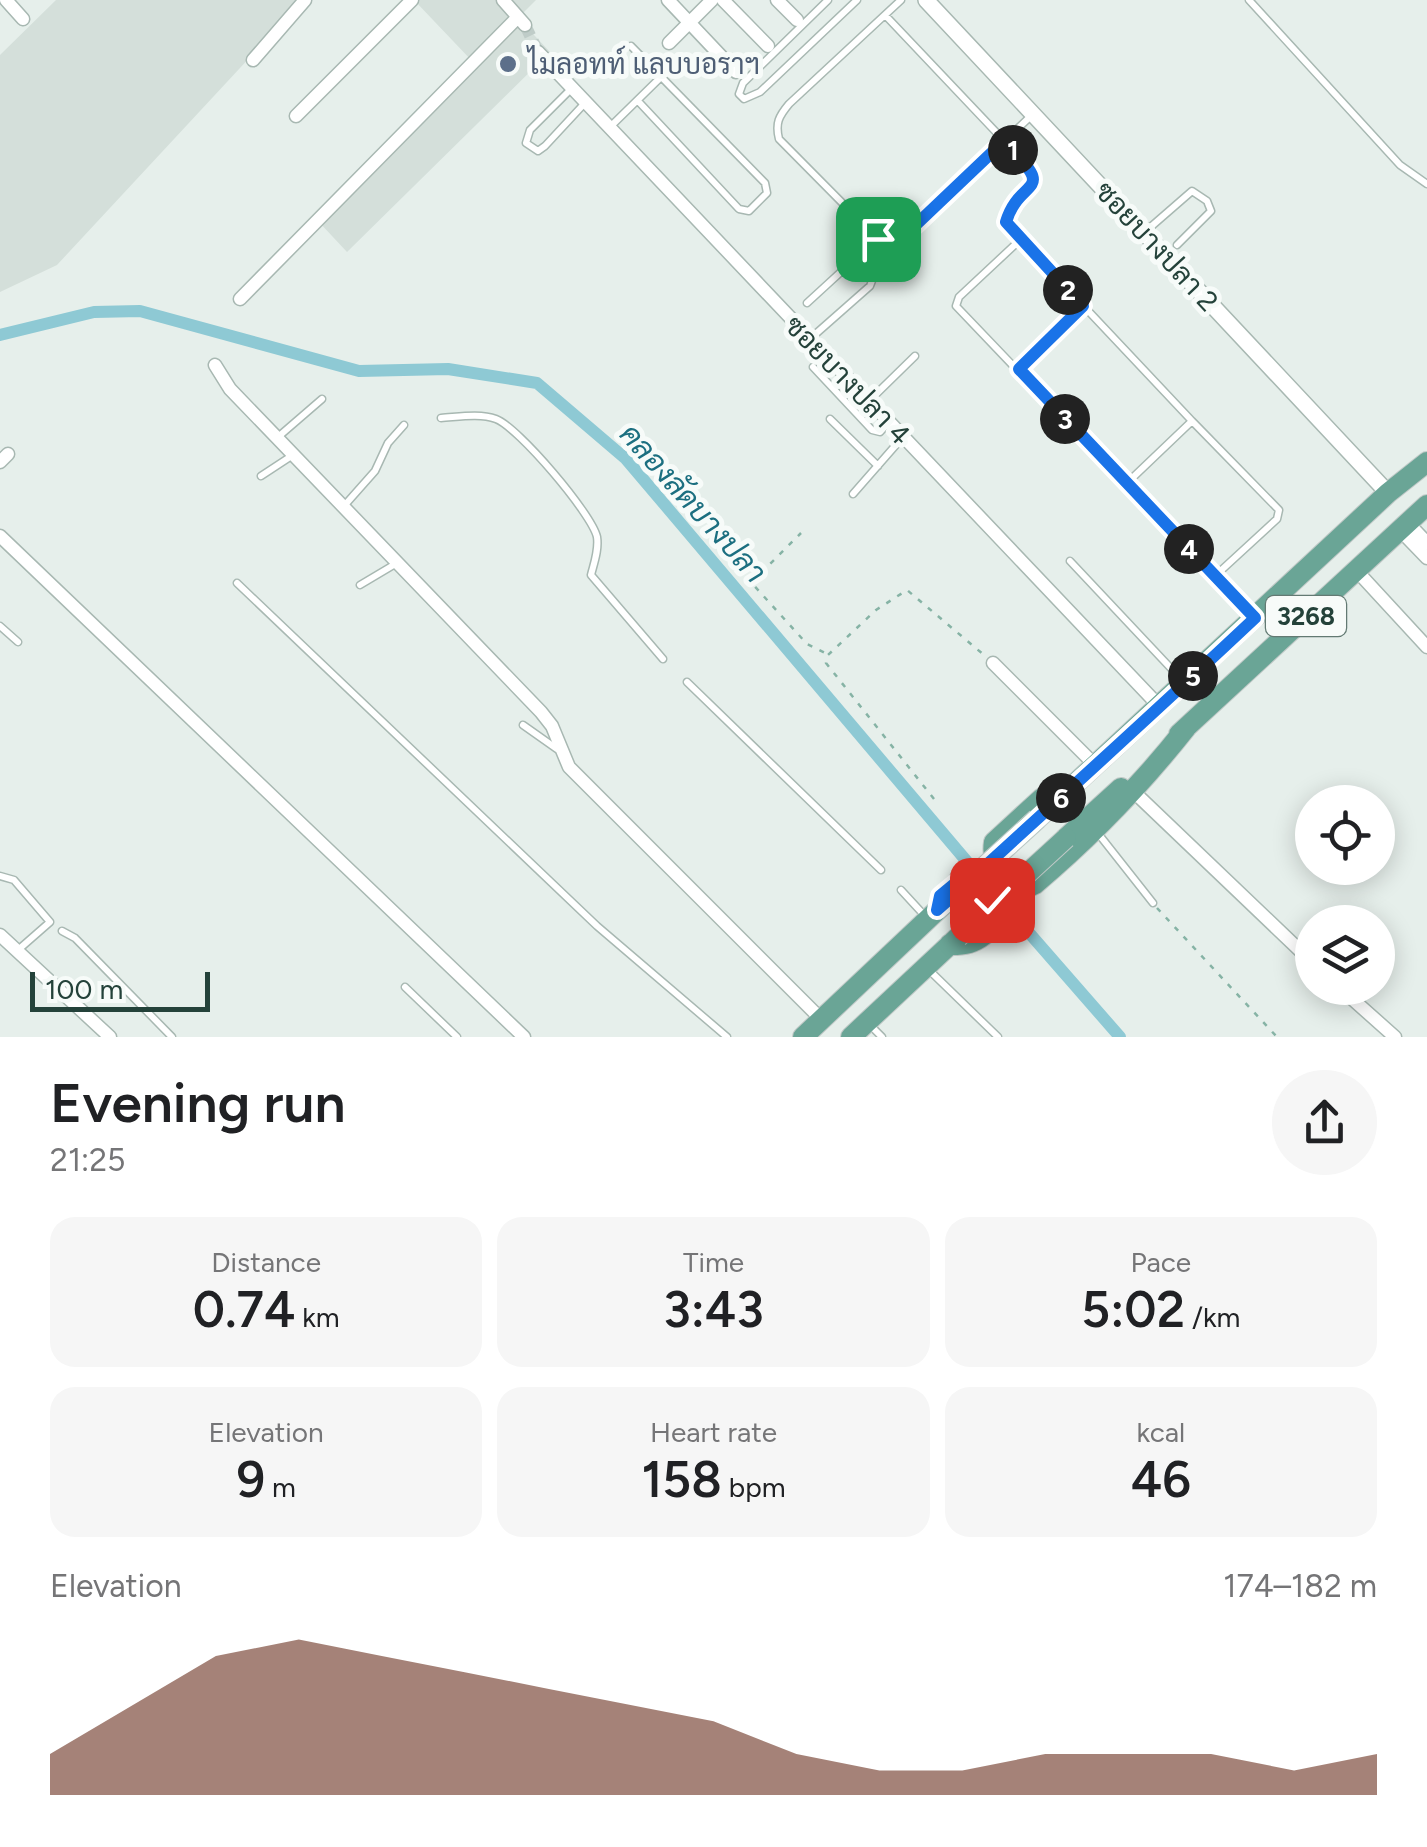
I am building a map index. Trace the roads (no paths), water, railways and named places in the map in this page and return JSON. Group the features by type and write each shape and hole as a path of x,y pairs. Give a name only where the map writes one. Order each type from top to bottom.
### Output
{"main road":[{"name":"3268","path":"803,1037 1388,492 1427,462"},
{"name":"3268","path":"864,1033 954,940 1427,505"},
{"path":"1157,710 1088,758 994,842 993,860 1001,876 1026,889 1096,831 1186,728"},
{"path":"937,911 940,896 963,877 974,879 996,903 994,924 978,939 961,947 954,940"}],"street":[{"path":"6,0 24,19"},
{"path":"253,60 305,0"},
{"path":"296,116 412,0"},
{"path":"668,0 736,72"},
{"path":"668,43 712,0"},
{"path":"723,0 768,46"},
{"path":"777,0 796,20"},
{"name":"ซอยบางปลา 2","path":"926,0 1388,492"},
{"path":"240,299 514,10"},
{"name":"ซอยบางปลา 4","path":"538,52 1157,710"},
{"path":"215,365 230,389 541,712 576,775 822,1020"},
{"path":"1403,526 1427,543"},
{"path":"1403,526 1427,558"},
{"path":"0,536 524,1037"},
{"path":"1356,570 1427,646"},
{"path":"993,663 1088,758"},
{"path":"1134,792 1295,946"},
{"path":"0,935 110,1037"},
{"path":"1359,1005 1395,1037"}],"lane":[{"path":"828,0 743,83 739,94 744,99 760,92 857,0"},
{"path":"900,0 780,114 776,126 779,138 866,227 886,243 902,238 1032,114"},
{"path":"1249,0 1400,165 1427,184"},
{"path":"885,15 1032,168 1030,189 1006,222 1020,240 1279,510 1278,519 1215,576"},
{"path":"631,46 765,183 766,193 749,211 739,209 638,102"},
{"path":"609,128 661,77"},
{"path":"572,88 530,130 526,144 538,151 585,103"},
{"path":"1144,233 1192,191 1207,200 1211,211 1178,245"},
{"path":"1020,240 956,302 961,311 1255,618"},
{"path":"807,303 855,259 862,259 875,272 870,286 810,339"},
{"path":"1019,369 1083,306"},
{"path":"869,401 916,356"},
{"path":"813,367 872,430 880,432 889,422"},
{"path":"278,438 322,399"},
{"path":"441,418 494,418 551,470 597,538 590,576 663,659"},
{"path":"830,419 878,466"},
{"path":"1126,484 1192,421"},
{"path":"344,506 376,472 388,444 404,425"},
{"path":"853,494 903,437"},
{"path":"262,476 294,454"},
{"path":"1070,561 1185,684"},
{"path":"360,586 398,562"},
{"path":"237,584 598,926 726,1037"},
{"path":"0,626 18,642"},
{"path":"687,682 881,870"},
{"path":"522,725 563,752"},
{"path":"1096,831 1153,904"},
{"path":"0,876 14,880 50,922 17,951"},
{"path":"901,890 937,911"},
{"path":"62,931 74,938 172,1037"},
{"path":"926,967 998,1037"},
{"path":"405,987 457,1037"}],"waterway":[{"name":"คลองลัดบางปลา","path":"0,335 94,312 140,311 359,371 448,369 537,383 626,459 980,877"},
{"name":"คลองลัดบางปลา","path":"997,896 1120,1037"}],"tunnel":[{"path":"525,25 538,52"}],"place":[{"name":"ไมลอทท์ แลบบอราฯ","path":"508,64"}]}
